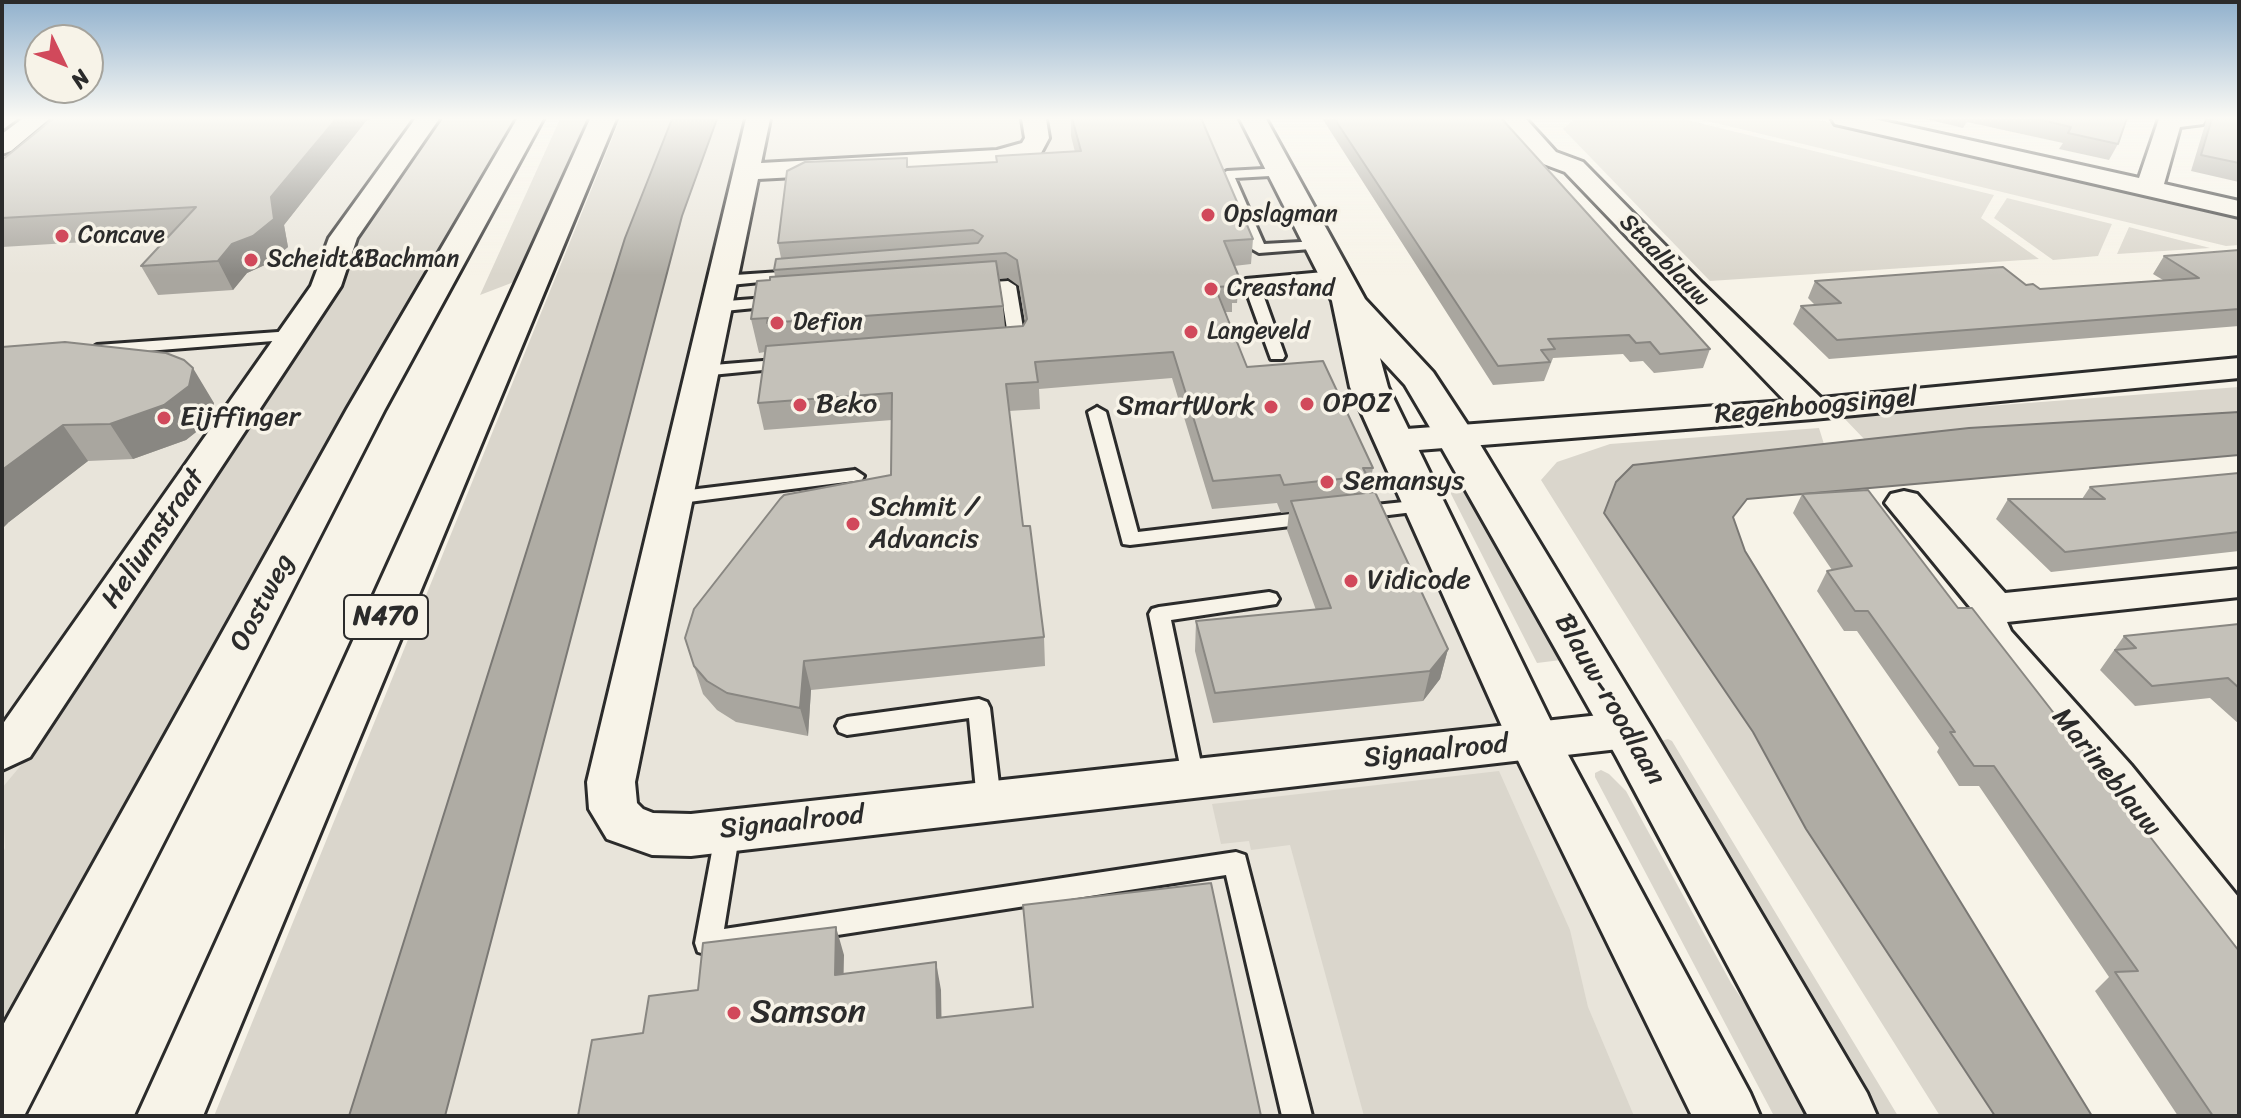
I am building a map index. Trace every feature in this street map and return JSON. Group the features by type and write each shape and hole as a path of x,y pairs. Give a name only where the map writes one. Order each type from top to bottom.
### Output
{"main road":[{"name":"Oostweg","path":"2,1091 366,409 500,171"},
{"name":"N470","path":"170,1116 580,171"},
{"name":"Blauw-roodlaan","path":"1282,172 1342,288 1420,380 1455,436 1627,730 1844,1116"},
{"name":"Blauw-roodlaan","path":"1342,288 1369,387 1423,506 1534,740 1727,1116"}],"street":[{"name":"Heliumstraat","path":"2,752 14,744 326,286 343,238 390,171"},
{"path":"744,172 759,171"},
{"name":"Staalblauw","path":"1578,171 1691,289 1813,409"},
{"path":"2081,171 2239,209"},
{"path":"2149,188 2154,171"},
{"name":"Signaalrood","path":"744,172 611,782 613,809 625,824 652,834 728,830 1627,730"},
{"name":"Regenboogsingel","path":"1393,441 1813,409 2239,368"},
{"path":"1904,503 1995,609 2239,583"},
{"name":"Marineblauw","path":"1995,609 1984,618 1993,639 2114,779 2239,938"}],"lane":[{"path":"1282,172 1227,175 1259,249 1319,245"},
{"path":"717,294 816,274"},
{"path":"1277,356 1251,282 1342,288"},
{"path":"961,289 1008,286 1018,346 1003,347"},
{"path":"717,294 792,302"},
{"path":"78,351 292,336"},
{"path":"701,371 812,362"},
{"path":"1097,412 1130,539 1423,506"},
{"path":"673,498 855,476"},
{"path":"1192,778 1159,614 1269,599"},
{"path":"847,726 979,708 989,801"},
{"path":"728,830 708,943 1236,863 1297,1116"}],"shaded area":[{"path":"2,171 455,171 2,952"},
{"path":"404,171 491,171 2,1053 2,855 5,848 2,788 48,733 321,321 334,298 359,236"},
{"path":"536,171 572,171 527,277 480,295"},
{"path":"599,171 651,171 625,238 349,1116 214,1116"},
{"path":"651,171 698,171 682,216 445,1116 349,1116 625,238"},
{"path":"698,171 1265,171 1730,1116 445,1116 682,216"},
{"path":"1604,171 1896,171 1994,195 1981,218 2039,259 1710,281"},
{"path":"1915,171 2040,171 2239,217 2239,245 2226,246"},
{"path":"2007,198 2112,224 2098,256 2053,260 1994,218"},
{"path":"2129,227 2210,248 2117,254"},
{"path":"2239,387 2239,412 1969,428 1865,440 1843,417"},
{"path":"2239,412 2239,455 1747,499 1733,517 1745,551 2092,1116 1995,1116 1806,829 1753,732 1604,513 1616,482 1633,465 1969,428"},
{"path":"1819,428 1824,444 1634,465 1753,732 1806,829 1995,1116 1940,1116 1541,480 1557,462 1610,444"},
{"path":"1476,489 1569,659 1537,663 1450,492"},
{"path":"1668,739 1898,1116 1878,1116 1657,742"},
{"path":"1601,770 1626,791 1731,983 1821,1116 1774,1116 1595,777 1595,773"},
{"path":"1499,771 1570,930 1588,1007 1634,1116 1364,1116 1290,845 1251,850 1249,841 1221,844 1212,804"}],"building":[{"path":"2,171 293,171 271,197 274,219 253,236 232,244 218,261 141,266 196,207 2,218"},
{"path":"787,171 1224,171 1253,239 1224,241 1239,277 1231,278 1234,286 1215,287 1247,367 1323,361 1373,468 1363,468 1367,476 1284,485 1280,475 1213,481 1173,352 1035,362 1038,382 1006,384 1023,526 1030,526 1044,637 804,661 800,708 727,693 707,681 694,666 685,638 694,609 784,495 891,475 892,393 758,403 766,346 1023,326 1027,319 1017,260 1006,253 774,270 776,259 978,243 983,236 973,230 778,243"},
{"path":"1369,171 1549,171 1710,349 1660,354 1650,342 1636,343 1629,335 1548,339 1555,349 1541,350 1550,362 1498,366"},
{"path":"2239,250 2239,309 1837,340 1801,306 1841,303 1815,281 2003,267 2026,285 2033,284 2040,289 2199,278 2164,256"},
{"path":"996,261 1003,306 767,323 768,318 751,319 757,281 770,280 770,277"},
{"path":"65,342 166,353 184,360 193,368 189,386 164,405 110,424 63,425 2,470 2,347"},
{"path":"2239,473 2239,532 2065,552 2008,499 2105,499 2090,487"},
{"path":"1868,490 1958,608 1972,608 2239,951 2239,1116 2213,1116 2115,972 2138,971 1994,766 1974,766 1950,732 1955,732 1868,611 1855,611 1827,571 1852,566 1802,494"},
{"path":"1375,492 1448,649 1430,671 1215,693 1196,621 1331,608 1291,501"},
{"path":"2239,624 2239,688 2228,678 2152,686 2115,650 2136,648 2124,636"},
{"path":"1211,883 1261,1116 578,1116 592,1040 643,1033 649,996 698,990 703,943 836,927 835,975 936,962 937,1018 1033,1007 1023,905"}],"place":[{"name":"Opslagman","path":"1208,215"},
{"name":"Concave","path":"62,236"},
{"name":"Scheidt&Bachman","path":"251,260"},
{"name":"Creastand","path":"1211,289"},
{"name":"Defion","path":"777,323"},
{"name":"Langeveld","path":"1191,332"},
{"name":"OPOZ","path":"1307,404"},
{"name":"Beko","path":"800,405"},
{"name":"SmartWork","path":"1271,407"},
{"name":"Eijffinger","path":"164,418"},
{"name":"Semansys","path":"1327,482"},
{"name":"Schmit / Advancis","path":"853,524"},
{"name":"Vidicode","path":"1351,581"},
{"name":"Samson","path":"734,1013"}]}
